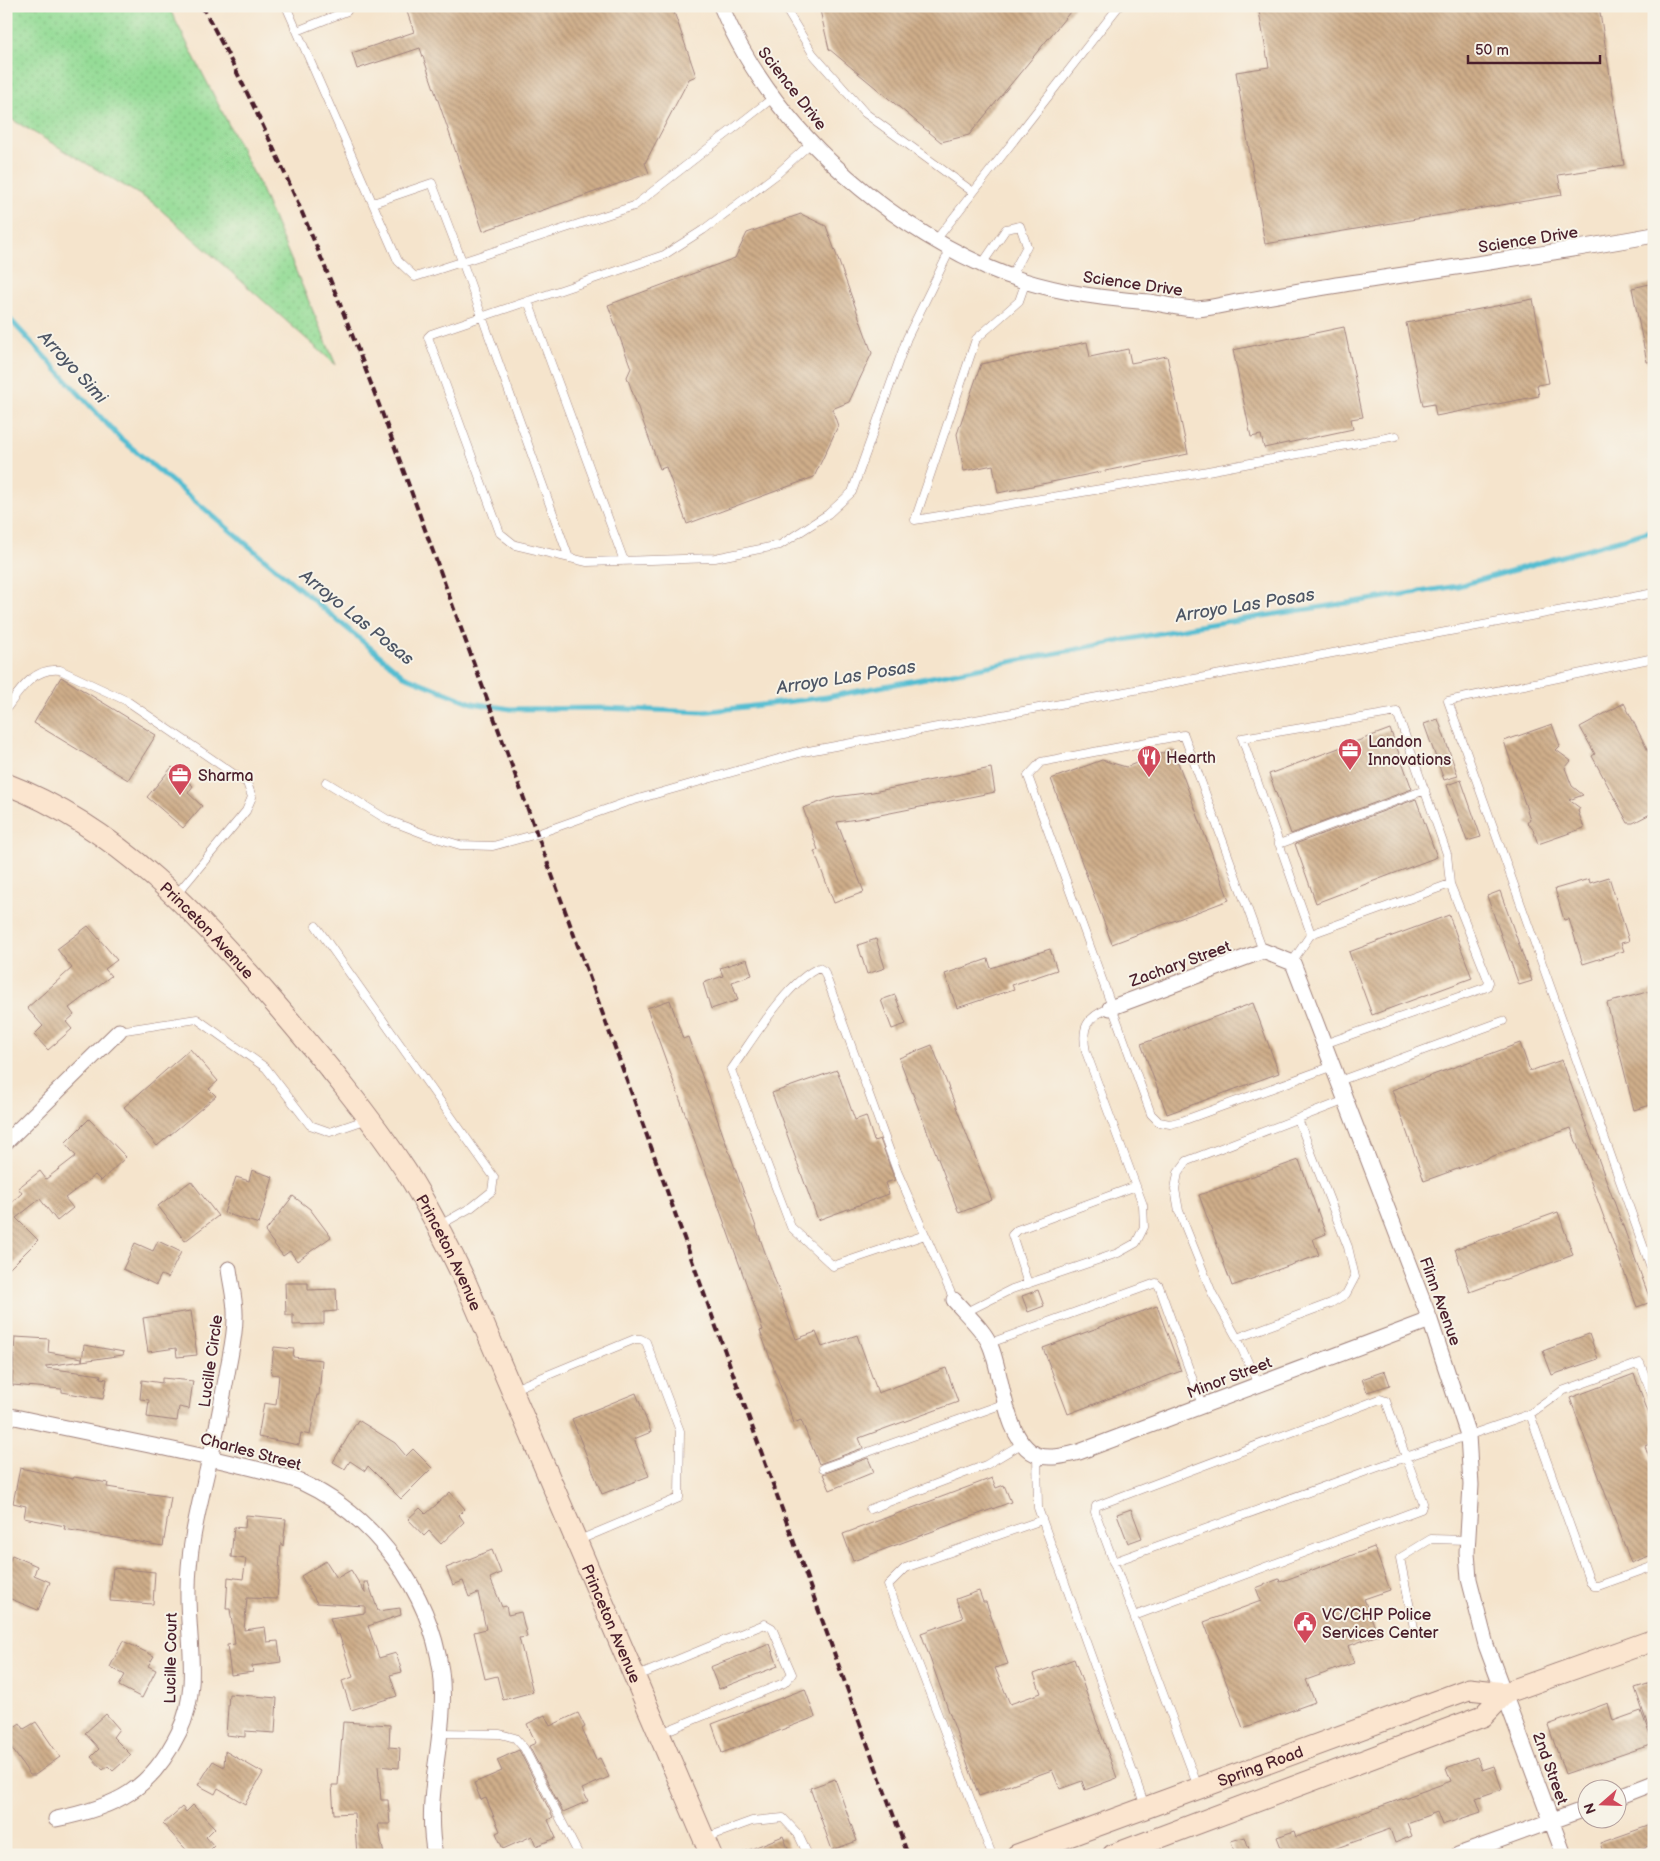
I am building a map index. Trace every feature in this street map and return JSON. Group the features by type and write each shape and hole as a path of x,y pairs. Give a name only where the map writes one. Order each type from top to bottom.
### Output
{"street":[{"name":"Science Drive","path":"721,6 733,36 774,97 836,167 869,196 917,230 982,264 1026,281 1102,299 1196,309 1511,260 1654,235"},
{"name":"Princeton Avenue","path":"6,784 57,807 104,837 155,876 234,955 320,1056 369,1119 406,1172 438,1226 465,1281 633,1678 707,1847"},
{"path":"1264,951 1292,962"},
{"name":"Zachary Street","path":"1111,1008 1264,951"},
{"name":"Flinn Avenue","path":"1292,962 1430,1320 1468,1435 1471,1485 1467,1540 1469,1579 1475,1610 1505,1694"},
{"path":"6,1142 119,1032"},
{"name":"Lucille Circle","path":"211,1457 234,1333 235,1315 229,1269"},
{"path":"954,1300 990,1343 1012,1424 1022,1443 1037,1455"},
{"name":"Minor Street","path":"1037,1455 1058,1457 1079,1452 1430,1320"},
{"name":"Charles Street","path":"6,1415 211,1457 299,1481 335,1500 357,1517 381,1541 398,1563 412,1587 433,1634 441,1670 444,1704 432,1807 431,1830 434,1855"},
{"name":"Lucille Court","path":"56,1819 103,1808 133,1791 161,1761 179,1732 189,1705 191,1681 189,1568 197,1518 211,1457"},
{"name":"Spring Road","path":"1113,1855 1483,1716 1505,1694 1654,1640"},
{"name":"Spring Road","path":"1017,1855 1470,1688 1505,1694"},
{"name":"2nd Street","path":"1505,1694 1564,1855"},
{"path":"1628,1793 1654,1783"},
{"path":"1458,1855 1578,1812"}],"lane":[{"path":"286,6 398,261 415,276 634,206 774,97"},
{"path":"297,31 347,12 350,6"},
{"path":"784,6 813,54 865,113 973,192"},
{"path":"936,240 1119,6"},
{"path":"812,142 761,186 703,230 664,255 480,317 428,337 500,533 515,545 587,562 715,558 780,545 828,514 852,492 907,338 951,248"},
{"path":"372,203 432,184 462,261 480,317 569,558"},
{"path":"982,264 1006,229 1020,226 1027,246 1011,276"},
{"path":"1026,281 1019,301 976,338 915,520 1197,473 1396,436"},
{"path":"528,301 624,561"},
{"path":"326,782 388,820 421,833 460,845 494,846 538,834 624,803 803,752 1654,593"},
{"path":"1654,658 1448,701 1654,1276"},
{"path":"6,709 35,674 52,669 60,670 127,702 247,783 252,797 246,811 174,896"},
{"path":"1311,934 1242,738 1397,712 1447,854 1450,884 1489,982 1487,987 1324,1044"},
{"path":"1264,951 1184,735 1041,762 1028,776 1151,1114 1159,1122 1170,1124 1333,1066"},
{"path":"1279,844 1425,790"},
{"path":"1292,962 1311,934 1450,884"},
{"path":"316,926 494,1177 492,1191 472,1207 438,1226"},
{"path":"925,1235 833,1266 791,1227 731,1070 791,988 814,970 819,968 824,971 897,1171 954,1300"},
{"path":"964,1313 990,1298 1118,1253 1136,1243 1144,1227 1143,1205 1086,1052 1083,1036 1089,1020 1098,1013 1111,1008"},
{"path":"119,1032 197,1019 266,1068 310,1125 330,1132 369,1119"},
{"path":"1339,1081 1503,1021"},
{"path":"1258,1384 1237,1338 1212,1292 1179,1211 1175,1189 1178,1173 1187,1161 1346,1100"},
{"path":"1237,1338 1330,1303 1346,1294 1355,1277 1348,1247 1298,1119"},
{"path":"1028,1284 1012,1235 1017,1230 1136,1186"},
{"path":"990,1343 1156,1283 1159,1286 1202,1405"},
{"path":"512,1390 635,1339 641,1339 646,1342 680,1430 679,1498 575,1542"},
{"path":"1113,1562 1406,1456 1530,1414 1562,1391 1640,1363 1654,1400"},
{"path":"1134,1616 1421,1509 1423,1503 1386,1401 1380,1399 1096,1506 1094,1512 1198,1787"},
{"path":"823,1468 1006,1403"},
{"path":"1530,1414 1590,1582 1594,1586 1598,1586 1654,1566"},
{"path":"870,1509 986,1465 1022,1443"},
{"path":"1037,1455 1038,1508 1146,1806"},
{"path":"992,1855 888,1585 905,1568 1042,1520"},
{"path":"1415,1633 1400,1558 1431,1539 1467,1540"},
{"path":"633,1678 765,1624 772,1628 792,1674 784,1683 658,1735"},
{"path":"441,1733 500,1734 515,1738 524,1748 579,1855"},
{"path":"707,1847 752,1821 782,1818 798,1834 808,1855"}],"green space":[{"path":"6,6 168,6 257,180 336,365 152,202 6,116"}],"building":[{"path":"405,6 672,6 696,76 689,79 645,163 649,173 483,231 420,48 357,69 352,53 414,32"},
{"path":"819,6 1075,6 969,135 941,142 829,49"},
{"path":"1258,6 1387,6 1388,8 1402,6 1599,6 1624,165 1558,175 1562,195 1265,244 1236,72 1269,67"},
{"path":"801,214 826,226 872,353 849,402 832,409 838,426 814,477 687,524 666,467 660,469 627,377 631,368 608,305 735,258 747,233"},
{"path":"1654,283 1654,361 1647,362 1632,288"},
{"path":"1533,299 1549,383 1537,385 1539,396 1436,416 1434,404 1423,406 1406,323"},
{"path":"1344,327 1363,417 1351,419 1353,429 1264,448 1261,435 1251,437 1233,350"},
{"path":"1087,342 1090,357 1128,349 1131,363 1167,356 1188,454 998,493 993,465 964,471 957,434 981,364"},
{"path":"61,677 156,735 128,780 34,723"},
{"path":"1624,703 1654,763 1654,812 1633,823 1628,823 1592,756 1595,754 1580,727"},
{"path":"1438,719 1458,776 1444,780 1424,724"},
{"path":"1552,724 1560,746 1556,750 1571,761 1565,768 1572,786 1583,795 1569,800 1580,808 1578,811 1584,828 1538,844 1532,827 1527,823 1530,819 1504,741"},
{"path":"1390,729 1412,789 1291,834 1269,774"},
{"path":"1173,749 1229,900 1112,944 1051,779 1102,760 1126,767"},
{"path":"172,767 193,786 188,793 202,806 183,828 147,797"},
{"path":"991,768 995,792 837,822 864,892 834,903 814,851 818,850 803,808 835,797 873,792"},
{"path":"1461,780 1481,837 1467,841 1447,785"},
{"path":"1416,799 1437,857 1316,903 1295,844"},
{"path":"1609,877 1629,941 1621,943 1624,951 1583,964 1569,919 1564,920 1555,889 1589,879 1590,883"},
{"path":"1500,891 1532,981 1519,985 1487,896"},
{"path":"1449,915 1472,978 1372,1015 1349,952"},
{"path":"88,926 117,960 105,969 111,976 69,1008 74,1015 66,1022 72,1029 48,1050 34,1035 43,1026 27,1008 72,968 57,949"},
{"path":"876,939 885,968 867,974 858,945"},
{"path":"1050,949 1057,970 1012,985 1014,989 957,1008 945,974 988,959 991,968"},
{"path":"747,959 752,975 732,982 738,1000 711,1009 703,983 723,976 720,968"},
{"path":"1654,990 1654,1104 1634,1110 1607,1003"},
{"path":"895,995 906,1024 892,1029 881,1000"},
{"path":"670,1000 683,1039 688,1037 796,1339 816,1332 822,1347 857,1335 878,1393 946,1368 958,1402 859,1438 863,1448 819,1464 801,1420 794,1423 760,1331 763,1330 647,1008"},
{"path":"1253,1003 1279,1073 1167,1114 1141,1044"},
{"path":"1520,1043 1530,1071 1562,1060 1651,1302 1637,1307 1571,1128 1424,1181 1392,1090"},
{"path":"932,1045 992,1200 959,1213 899,1058"},
{"path":"190,1049 218,1081 209,1089 216,1096 157,1146 124,1107"},
{"path":"837,1070 855,1120 866,1116 874,1141 880,1139 895,1180 885,1183 889,1194 818,1220 772,1093"},
{"path":"89,1119 126,1157 101,1181 95,1175 65,1198 73,1208 57,1221 40,1199 16,1218 38,1240 6,1272 6,1208 22,1193 18,1188 40,1171 46,1179 76,1156 65,1143"},
{"path":"1299,1160 1326,1234 1313,1239 1319,1255 1232,1286 1199,1195"},
{"path":"252,1170 273,1177 259,1224 224,1213 236,1177 249,1181"},
{"path":"191,1181 218,1216 185,1241 158,1206"},
{"path":"293,1196 310,1209 331,1237 297,1261 290,1251 283,1256 265,1232"},
{"path":"1558,1212 1573,1255 1470,1292 1455,1249"},
{"path":"158,1241 181,1252 168,1278 161,1275 156,1285 123,1269 135,1243 153,1251"},
{"path":"285,1283 308,1283 308,1290 336,1289 337,1311 324,1312 324,1324 293,1325 293,1315 286,1315"},
{"path":"1038,1290 1044,1306 1028,1312 1022,1296"},
{"path":"1157,1306 1181,1371 1068,1414 1043,1348"},
{"path":"191,1311 197,1355 177,1357 176,1348 148,1352 143,1318"},
{"path":"1589,1334 1598,1359 1552,1375 1543,1351"},
{"path":"15,1337 49,1339 48,1352 82,1358 82,1361 46,1366 46,1368 101,1375 100,1378 107,1379 103,1399 62,1392 62,1389 12,1385"},
{"path":"84,1345 124,1352 123,1355 82,1361"},
{"path":"274,1347 294,1349 293,1357 322,1360 319,1395 317,1395 310,1435 301,1433 299,1445 258,1437 264,1403 276,1405 279,1375 271,1374"},
{"path":"1385,1371 1390,1385 1367,1392 1362,1379"},
{"path":"1634,1374 1654,1428 1654,1442 1645,1446 1654,1469 1654,1554 1631,1563 1570,1398"},
{"path":"162,1378 193,1381 189,1409 179,1407 177,1421 147,1417 149,1400 140,1399 142,1380 162,1383"},
{"path":"636,1393 651,1432 634,1439 649,1476 602,1494 572,1419"},
{"path":"358,1420 395,1443 406,1456 413,1449 432,1468 401,1499 368,1466 365,1471 350,1461 345,1469 333,1462"},
{"path":"868,1458 874,1472 830,1490 823,1474"},
{"path":"20,1468 73,1479 74,1477 108,1483 107,1487 171,1497 163,1546 64,1529 65,1526 24,1518 26,1506 13,1503"},
{"path":"992,1478 996,1488 1004,1485 1011,1502 853,1561 843,1534"},
{"path":"450,1492 465,1509 459,1515 464,1522 441,1544 429,1531 424,1536 408,1519 420,1508 426,1514"},
{"path":"1131,1509 1142,1538 1128,1543 1117,1514"},
{"path":"246,1515 286,1519 283,1546 281,1543 277,1599 247,1598 244,1630 265,1627 267,1642 278,1641 281,1662 252,1666 253,1672 231,1675 227,1645 235,1644 230,1609 226,1609 228,1577 243,1579 246,1559 231,1557 234,1527 245,1528"},
{"path":"1374,1547 1390,1590 1364,1599 1378,1635 1348,1646 1354,1663 1306,1680 1315,1702 1243,1728 1204,1622 1261,1601 1256,1588 1279,1579 1280,1582"},
{"path":"492,1550 501,1573 490,1578 502,1607 506,1606 508,1615 521,1612 527,1637 519,1638 533,1692 503,1700 497,1676 485,1679 474,1632 486,1629 478,1593 469,1597 463,1581 453,1585 446,1568"},
{"path":"12,1555 37,1566 34,1575 50,1582 38,1610 6,1597 6,1570"},
{"path":"326,1561 337,1578 351,1570 365,1593 364,1582 368,1582 378,1611 400,1608 401,1615 368,1626 379,1658 396,1653 402,1672 390,1675 397,1696 351,1710 342,1681 353,1677 339,1634 336,1635 330,1618 365,1613 365,1606 317,1603 301,1576"},
{"path":"113,1568 155,1572 153,1604 110,1601"},
{"path":"979,1591 983,1602 986,1602 1008,1664 995,1668 1010,1704 1041,1693 1034,1674 1074,1659 1117,1778 1085,1790 1082,1781 1060,1789 1052,1770 979,1796 921,1633 963,1618 956,1599"},
{"path":"123,1641 154,1656 148,1666 156,1670 142,1698 119,1686 125,1675 110,1667"},
{"path":"770,1644 778,1666 719,1689 710,1667"},
{"path":"1654,1682 1654,1735 1651,1735 1635,1688"},
{"path":"805,1689 815,1717 722,1753 712,1724"},
{"path":"229,1694 277,1698 275,1733 245,1731 245,1737 226,1735"},
{"path":"1608,1703 1613,1721 1641,1711 1653,1744 1565,1774 1548,1725"},
{"path":"578,1713 585,1727 582,1729 596,1760 600,1758 609,1777 582,1789 588,1801 563,1812 529,1746 536,1743 527,1724 545,1715 550,1726"},
{"path":"106,1714 119,1729 113,1737 131,1755 113,1771 108,1766 103,1770 91,1757 99,1749 85,1733"},
{"path":"36,1722 60,1757 35,1775 30,1775 6,1740 6,1733 20,1723 24,1729"},
{"path":"343,1722 390,1725 389,1747 400,1748 399,1768 378,1766 381,1800 388,1800 390,1824 378,1824 384,1855 357,1855 354,1813 334,1814 332,1785 338,1785"},
{"path":"519,1750 553,1817 548,1820 556,1838 536,1846 532,1836 503,1849 496,1833 500,1831 486,1798 481,1800 474,1783 502,1771 497,1760"},
{"path":"225,1751 263,1773 245,1804 218,1788 215,1794 198,1785 213,1761 224,1767"},
{"path":"1477,1757 1482,1770 1494,1766 1502,1789 1476,1798 1481,1812 1442,1825 1437,1812 1407,1823 1412,1836 1395,1843 1390,1829 1334,1849 1336,1855 1284,1855 1277,1837 1294,1831 1296,1837 1451,1781 1446,1768"},
{"path":"835,1779 857,1841 832,1850 810,1788"},
{"path":"193,1805 215,1828 206,1837 214,1846 205,1855 191,1855 163,1824 182,1807 186,1812"},
{"path":"1651,1825 1654,1844 1637,1850 1639,1855 1604,1855 1600,1843"},
{"path":"783,1836 791,1855 739,1854"},
{"path":"1245,1837 1251,1855 1235,1855 1231,1841"}],"waterway":[{"name":"Arroyo Las Posas","path":"6,315 120,438 404,676 472,703 511,709 603,708 703,712 827,697 1198,626 1458,586 1654,530"}],"railway":[{"path":"202,6 245,89 285,173 322,259 390,433 908,1855"}],"place":[{"name":"Landon Innovations","path":"1350,771"},
{"name":"Hearth","path":"1149,778"},
{"name":"Sharma","path":"180,796"},
{"name":"VC/CHP Police Services Center","path":"1305,1644"}],"water label":[{"name":"Arroyo Simi","path":"73,367"}]}
